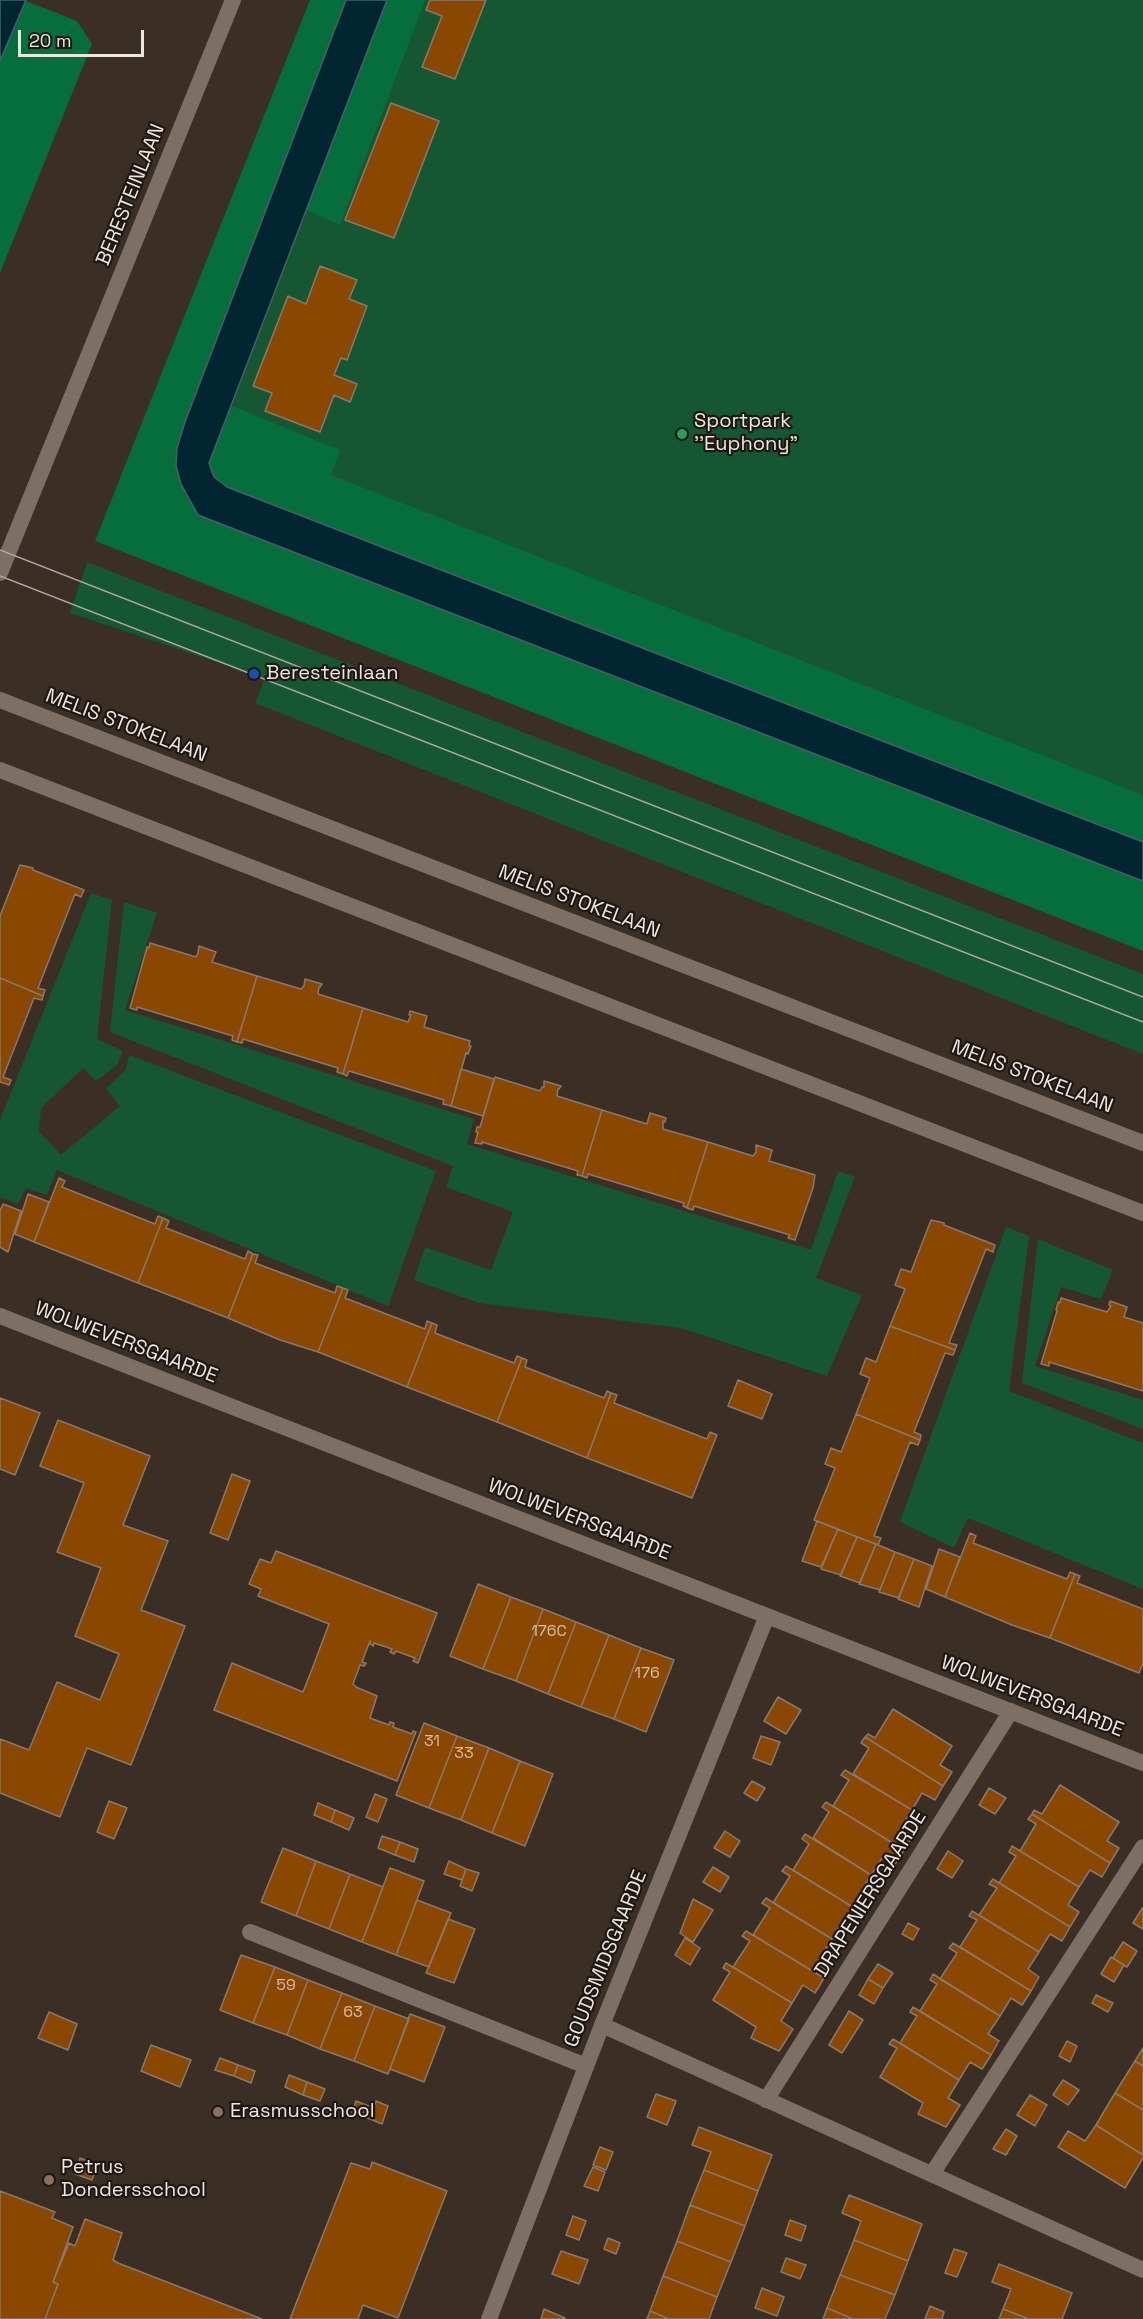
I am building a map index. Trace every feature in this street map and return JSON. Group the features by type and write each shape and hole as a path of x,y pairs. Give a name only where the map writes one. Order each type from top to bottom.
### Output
{"street":[{"name":"BERESTEINLAAN","path":"0,573 233,0"},
{"name":"MELIS STOKELAAN","path":"0,700 1143,1143"},
{"path":"0,770 1143,1213"},
{"name":"WOLWEVERSGAARDE","path":"0,1316 1143,1763"},
{"name":"GOUDSMIDSGAARDE","path":"489,2319 602,2025 767,1616"},
{"name":"DRAPENIERSGAARDE","path":"766,2100 1011,1711"},
{"path":"932,2174 1143,1847"},
{"path":"250,1932 586,2066"},
{"path":"602,2025 1143,2270"}],"green space":[{"path":"310,0 346,0 177,448 176,466 198,515 1143,881 1143,951 95,541"},
{"name":"Sportpark ''Euphony\"","path":"387,0 1143,0 1143,842 209,463"},
{"path":"387,0 425,0 340,225 306,210"},
{"path":"26,1 77,21 92,44 0,273 0,61"},
{"path":"232,406 340,450 331,475 1143,795 1143,842 226,487 214,477 209,463"},
{"path":"87,562 1143,974 1143,1054 255,703 265,678 70,613"},
{"path":"91,893 112,900 97,1039 123,1051 117,1065 96,1081 83,1068 41,1108 39,1131 61,1155 120,1106 106,1089 126,1069 129,1055 436,1171 388,1306 57,1170 47,1195 26,1188 18,1204 0,1197 0,1120"},
{"path":"124,902 157,913 125,1010 474,1119 467,1144 811,1250 838,1171 855,1177 816,1278 862,1295 827,1376 681,1328 479,1303 414,1280 425,1247 491,1270 513,1212 446,1187 453,1166 110,1032"},
{"path":"1006,1227 1029,1236 1009,1391 1143,1443 1143,1589 968,1518 954,1548 900,1522"},
{"path":"1038,1239 1113,1270 1101,1299 1061,1287 1035,1366 1143,1400 1143,1429 1022,1383"}],"water":[{"path":"0,0 26,0 0,61"},
{"path":"346,0 387,0 209,463 214,477 227,487 1143,842 1143,881 198,515 181,484 176,466 177,448"}],"building":[{"path":"430,0 486,0 455,79 422,67 442,16 426,10"},
{"path":"391,103 439,121 394,238 345,220"},
{"path":"320,266 357,280 349,299 367,306 347,360 341,358 334,375 357,384 350,402 334,395 320,432 265,411 272,393 253,386 288,296 306,304"},
{"path":"20,865 33,868 33,870 84,890 81,897 75,894 38,988 45,990 43,996 0,978 0,916"},
{"path":"150,943 196,957 199,946 216,952 212,962 257,976 237,1042 232,1040 233,1036 137,1007 137,1010 130,1008"},
{"path":"257,976 301,989 305,979 322,984 318,994 363,1008 343,1074 337,1072 338,1068 243,1039 242,1043 237,1042"},
{"path":"0,978 43,996 42,1000 34,998 3,1077 11,1080 9,1085 0,1082"},
{"path":"363,1008 408,1022 410,1011 427,1016 424,1027 470,1041 469,1046 471,1046 468,1054 466,1053 451,1106 443,1104 444,1100 349,1071 347,1076 343,1074"},
{"path":"461,1069 494,1079 483,1116 451,1106"},
{"path":"495,1077 540,1091 544,1087 544,1081 561,1086 557,1096 602,1110 582,1176 577,1175 578,1171 482,1142 482,1144 475,1143 477,1127 480,1127"},
{"path":"602,1110 647,1124 650,1113 666,1118 665,1122 663,1121 663,1129 708,1142 687,1208 683,1206 684,1203 588,1174 587,1178 582,1176"},
{"path":"708,1142 753,1156 756,1152 756,1145 772,1150 769,1161 815,1175 813,1188 795,1240 788,1238 790,1235 694,1206 693,1210 687,1208"},
{"path":"59,1178 65,1181 62,1187 155,1224 158,1216 163,1218 138,1283 34,1242"},
{"path":"28,1194 49,1202 34,1242 15,1234"},
{"path":"3,1204 21,1211 8,1252 0,1247 0,1211"},
{"path":"163,1218 169,1221 166,1228 245,1259 248,1251 253,1254 228,1318 138,1283"},
{"path":"931,1220 944,1223 944,1225 995,1245 993,1252 986,1249 949,1343 957,1345 955,1350 890,1326 905,1289 895,1285 901,1269 911,1272"},
{"path":"253,1254 258,1255 255,1263 335,1293 337,1286 343,1288 318,1352 280,1340 228,1318"},
{"path":"343,1288 348,1290 345,1298 425,1329 427,1321 432,1323 407,1387 318,1352"},
{"path":"1061,1298 1107,1312 1111,1306 1110,1301 1127,1307 1124,1317 1143,1323 1143,1391 1049,1362 1049,1366 1041,1364"},
{"path":"432,1323 437,1325 435,1333 453,1340 514,1363 517,1356 522,1358 497,1422 407,1387"},
{"path":"890,1326 955,1350 953,1355 945,1353 914,1432 921,1435 920,1440 856,1414 870,1378 860,1374 866,1358 876,1362"},
{"path":"522,1358 527,1360 525,1367 604,1398 607,1391 611,1393 587,1458 497,1422"},
{"path":"738,1380 772,1394 762,1419 728,1406"},
{"path":"611,1393 617,1395 614,1403 707,1439 710,1432 717,1435 692,1498 587,1458"},
{"path":"0,1398 40,1413 15,1475 0,1469"},
{"path":"856,1414 920,1440 918,1445 910,1442 874,1536 881,1538 878,1545 814,1520 835,1468 825,1464 831,1448 841,1452"},
{"path":"58,1420 150,1456 123,1525 168,1541 141,1610 185,1626 131,1765 87,1748 60,1817 0,1793 0,1739 29,1750 57,1682 100,1700 119,1654 75,1636 101,1568 57,1552 84,1483 40,1466"},
{"path":"232,1474 250,1481 228,1540 210,1533"},
{"path":"817,1521 838,1529 821,1567 802,1561"},
{"path":"838,1529 857,1537 841,1575 821,1569"},
{"path":"970,1533 976,1536 973,1543 1067,1579 1070,1572 1075,1574 1050,1638 945,1597"},
{"path":"857,1537 876,1544 860,1583 840,1576"},
{"path":"876,1544 895,1552 880,1590 859,1584"},
{"path":"939,1549 960,1557 945,1597 926,1589"},
{"path":"276,1551 437,1613 418,1663 413,1661 415,1658 396,1651 394,1654 390,1652 392,1649 374,1643 373,1646 370,1641 362,1662 366,1663 364,1666 360,1665 353,1684 377,1696 370,1718 389,1725 390,1722 394,1723 393,1727 412,1734 413,1731 416,1732 397,1781 214,1710 232,1663 303,1692 314,1664 329,1624 258,1596 261,1589 249,1584 260,1559 271,1563"},
{"path":"895,1552 914,1559 899,1598 879,1592"},
{"path":"914,1559 932,1566 919,1607 898,1599"},
{"path":"1075,1574 1080,1576 1077,1583 1143,1609 1143,1663 1139,1673 1050,1638"},
{"path":"478,1584 511,1597 483,1669 450,1656"},
{"path":"511,1597 543,1609 516,1681 483,1669"},
{"path":"543,1609 576,1622 548,1694 516,1681"},
{"path":"576,1622 609,1635 581,1707 548,1694"},
{"path":"609,1635 641,1648 614,1719 581,1707"},
{"path":"641,1648 674,1660 646,1732 614,1719"},
{"path":"778,1697 801,1710 786,1734 764,1721"},
{"path":"893,1709 952,1746 940,1765 952,1772 943,1786 865,1737 868,1734 875,1738"},
{"path":"424,1723 457,1736 429,1808 396,1795"},
{"path":"457,1736 489,1748 461,1820 429,1808"},
{"path":"761,1736 780,1742 771,1765 753,1758"},
{"path":"865,1737 943,1786 935,1800 922,1793 912,1810 853,1774 869,1748 861,1743"},
{"path":"489,1748 520,1761 492,1833 461,1820"},
{"path":"520,1761 553,1774 525,1846 492,1833"},
{"path":"845,1770 912,1810 901,1828 913,1836 904,1850 833,1806 849,1780 841,1775"},
{"path":"752,1781 765,1788 757,1801 744,1793"},
{"path":"1060,1785 1119,1822 1107,1841 1119,1848 1110,1863 1032,1814 1034,1810 1042,1814"},
{"path":"989,1788 1006,1798 995,1814 979,1805"},
{"path":"375,1794 387,1799 378,1822 366,1817"},
{"path":"109,1801 127,1808 114,1839 97,1832"},
{"path":"826,1802 904,1850 895,1864 883,1857 871,1875 813,1838 829,1812 822,1807"},
{"path":"318,1803 335,1810 331,1822 314,1815"},
{"path":"335,1810 354,1818 349,1830 331,1822"},
{"path":"1032,1814 1110,1863 1102,1877 1090,1870 1079,1887 1020,1851 1036,1824 1028,1819"},
{"path":"725,1831 740,1841 730,1857 714,1848"},
{"path":"805,1834 871,1875 860,1893 873,1901 864,1914 793,1870 809,1844 802,1839"},
{"path":"382,1836 400,1842 395,1855 378,1848"},
{"path":"400,1842 418,1849 414,1862 395,1855"},
{"path":"1012,1846 1079,1887 1068,1905 1079,1912 1070,1927 999,1883 1016,1856 1009,1852"},
{"path":"283,1848 316,1861 296,1916 261,1902"},
{"path":"948,1851 963,1861 952,1878 937,1869"},
{"path":"316,1861 350,1874 329,1929 296,1916"},
{"path":"449,1861 466,1869 462,1880 444,1874"},
{"path":"786,1866 864,1914 855,1929 843,1921 832,1939 773,1903 790,1876 782,1871"},
{"path":"713,1867 729,1877 720,1892 703,1882"},
{"path":"390,1868 424,1881 396,1955 362,1942"},
{"path":"466,1869 479,1873 472,1891 460,1886"},
{"path":"350,1874 383,1887 362,1942 329,1929"},
{"path":"993,1879 1070,1927 1062,1941 1050,1934 1039,1952 979,1915 997,1888 989,1884"},
{"path":"766,1898 832,1939 821,1957 833,1964 824,1978 753,1935 770,1908 762,1903"},
{"path":"693,1899 713,1910 693,1942 680,1933"},
{"path":"417,1900 451,1913 429,1967 396,1955"},
{"path":"1143,1907 1143,1929 1133,1923"},
{"path":"972,1911 1039,1952 1028,1969 1039,1977 1031,1991 960,1947 977,1920 969,1916"},
{"path":"448,1919 475,1929 454,1983 426,1973"},
{"path":"908,1923 919,1929 913,1940 902,1934"},
{"path":"746,1931 824,1978 815,1993 803,1985 792,2003 733,1967 750,1941 742,1936"},
{"path":"685,1938 700,1948 690,1965 675,1955"},
{"path":"1123,1942 1137,1951 1127,1967 1113,1958"},
{"path":"953,1943 1031,1991 1022,2005 1011,1998 1000,2016 940,1979 957,1953 949,1948"},
{"path":"241,1955 275,1967 253,2023 220,2010"},
{"path":"1111,1957 1124,1965 1114,1982 1101,1974"},
{"path":"726,1963 792,2003 781,2021 793,2029 779,2051 751,2038 756,2027 713,2000 730,1972 723,1968"},
{"path":"878,1964 893,1973 883,1988 868,1979"},
{"path":"275,1967 308,1980 287,2035 253,2023"},
{"path":"933,1974 1000,2016 988,2034 999,2041 991,2055 920,2011 937,1984 930,1980"},
{"path":"868,1979 883,1988 874,2004 859,1995"},
{"path":"308,1980 342,1993 320,2049 287,2035"},
{"path":"342,1993 375,2006 354,2061 320,2049"},
{"path":"1096,1995 1113,2003 1108,2012 1092,2003"},
{"path":"375,2006 409,2019 388,2074 354,2061"},
{"path":"913,2007 991,2055 982,2069 970,2062 959,2080 900,2043 917,2016 910,2012"},
{"path":"849,2011 863,2020 842,2053 829,2045"},
{"path":"49,2012 77,2024 68,2050 38,2038"},
{"path":"410,2014 445,2027 424,2082 390,2069"},
{"path":"893,2039 959,2080 948,2098 960,2105 946,2127 918,2114 923,2103 880,2077 897,2048 889,2044"},
{"path":"1067,2041 1077,2046 1070,2062 1059,2056"},
{"path":"151,2045 191,2060 180,2087 141,2071"},
{"path":"1143,2048 1143,2066 1135,2061"},
{"path":"220,2058 238,2065 234,2076 215,2070"},
{"path":"1135,2061 1143,2066 1143,2110 1115,2093"},
{"path":"238,2065 255,2071 251,2083 234,2076"},
{"path":"289,2075 307,2082 303,2095 285,2087"},
{"path":"1063,2080 1079,2090 1068,2105 1053,2095"},
{"path":"307,2082 325,2089 320,2101 303,2095"},
{"path":"1115,2093 1143,2110 1143,2155 1096,2125"},
{"path":"656,2094 676,2101 667,2125 647,2117"},
{"path":"1030,2095 1047,2105 1035,2126 1017,2115"},
{"path":"356,2101 374,2108 370,2119 352,2113"},
{"path":"376,2101 388,2106 382,2124 370,2119"},
{"path":"1096,2125 1143,2155 1125,2188 1058,2147 1068,2131 1085,2141"},
{"path":"699,2127 772,2155 758,2191 704,2170 711,2152 692,2145"},
{"path":"1006,2129 1017,2136 1006,2155 993,2149"},
{"path":"600,2147 613,2152 606,2170 593,2165"},
{"path":"80,2158 98,2165 92,2180 75,2174"},
{"path":"372,2162 447,2191 398,2318 363,2305 358,2319 290,2319 351,2163 370,2169"},
{"path":"593,2167 605,2172 598,2191 584,2186"},
{"path":"704,2170 758,2191 745,2226 690,2205"},
{"path":"0,2191 55,2212 52,2218 73,2227 53,2282 58,2284 45,2319 0,2319"},
{"path":"849,2195 922,2224 908,2261 854,2240 861,2221 842,2213"},
{"path":"690,2205 745,2226 731,2262 677,2241"},
{"path":"573,2216 586,2221 579,2240 566,2235"},
{"path":"85,2219 122,2233 113,2260 118,2263 262,2319 45,2319 58,2284 53,2282 69,2243 75,2246"},
{"path":"790,2220 806,2226 801,2241 785,2235"},
{"path":"608,2238 620,2243 616,2254 604,2249"},
{"path":"854,2240 908,2261 895,2295 840,2275"},
{"path":"677,2241 731,2262 717,2297 663,2276"},
{"path":"954,2249 967,2253 957,2277 945,2273"},
{"path":"561,2251 588,2260 579,2284 552,2274"},
{"path":"786,2258 806,2265 800,2279 781,2272"},
{"path":"999,2264 1072,2293 1062,2319 1029,2319 1003,2309 1011,2289 992,2282"},
{"path":"840,2275 895,2295 885,2319 853,2319 827,2308"},
{"path":"663,2276 717,2297 709,2319 669,2319 650,2311"},
{"path":"762,2288 784,2297 777,2316 755,2308"},
{"path":"930,2306 944,2312 942,2319 925,2319"},
{"path":"827,2308 853,2319 823,2319"},
{"path":"544,2309 565,2318 541,2319"},
{"path":"1003,2309 1029,2319 999,2319"},
{"path":"650,2311 669,2319 647,2319"}],"tram line":[{"path":"0,550 1143,997"},
{"path":"0,576 1143,1022"}],"place":[{"name":"Sportpark ''Euphony\"","path":"682,434"},
{"name":"Beresteinlaan","path":"254,674"},
{"name":"Erasmusschool","path":"218,2112"},
{"name":"Petrus Dondersschool","path":"49,2180"}]}
